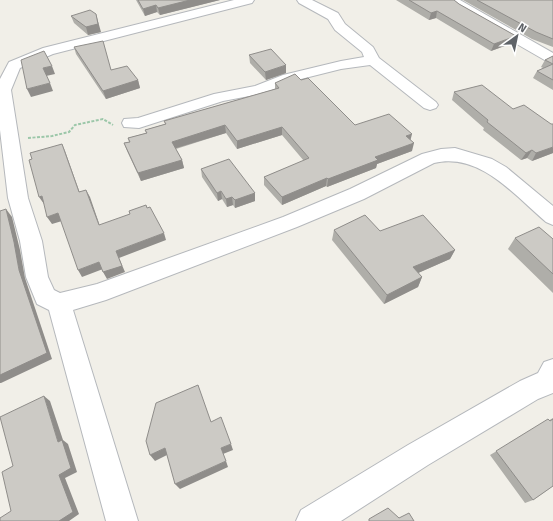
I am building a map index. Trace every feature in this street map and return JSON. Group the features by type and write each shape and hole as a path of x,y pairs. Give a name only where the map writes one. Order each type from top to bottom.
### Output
{"street":[{"path":"122,521 59,304 45,296 37,277 31,241 18,198 3,90 14,65 48,51 248,0"},
{"path":"303,0 333,16 340,27 368,50 373,60 430,105"},
{"path":"453,0 458,5 553,59"},
{"path":"130,123 139,122 220,97 258,90 288,78 341,65 373,60"},
{"path":"59,304 98,293 290,222 357,194 428,158 441,155 456,154 485,163 499,171 553,217"},
{"path":"312,521 529,390 547,382 553,371"}],"path":[{"path":"10,137 31,138 52,136 69,132 75,125 103,119 114,125 130,123"}],"building":[{"path":"138,0 190,0 158,8 156,5 143,9"},
{"path":"409,0 454,0 516,36 494,44 437,11 431,13"},
{"path":"477,0 553,0 553,39 536,32"},
{"path":"90,10 96,14 98,24 86,27 71,16"},
{"path":"103,41 111,70 127,66 138,80 103,91 74,47"},
{"path":"271,49 286,65 265,72 249,55"},
{"path":"44,51 52,66 43,68 50,83 27,89 21,60"},
{"path":"553,56 553,64 545,60"},
{"path":"553,64 553,80 537,71"},
{"path":"295,74 301,80 308,78 355,125 389,114 412,134 406,136 414,143 375,157 378,160 328,179 327,178 282,197 264,177 309,158 282,127 237,141 225,125 172,142 182,160 138,173 124,143 130,142 128,138 147,133 145,130 166,124 164,121 279,88 275,83"},
{"path":"482,85 513,109 524,105 553,124 553,147 536,153 532,150 526,153 487,122 488,120 454,92"},
{"path":"62,144 79,192 86,190 99,225 130,214 129,211 146,205 147,208 150,207 164,233 116,251 122,266 103,272 99,262 78,270 58,213 47,217 42,196 39,197 29,160 32,159 30,153"},
{"path":"229,159 255,193 235,200 232,197 226,199 221,191 217,193 201,169"},
{"path":"6,209 19,270 47,353 0,375 0,211"},
{"path":"365,215 380,231 423,215 455,250 413,267 422,277 387,295 334,230"},
{"path":"539,227 553,239 553,274 515,238"},
{"path":"198,385 211,422 221,417 231,444 221,448 226,461 175,484 165,448 150,455 146,441 156,403"},
{"path":"44,396 58,442 62,440 71,468 59,475 73,512 59,521 0,521 0,518 11,511 2,472 13,466 0,417"},
{"path":"548,419 550,421 553,419 553,486 533,500 496,451"},
{"path":"388,508 399,518 409,513 414,521 369,521 369,519"}]}
